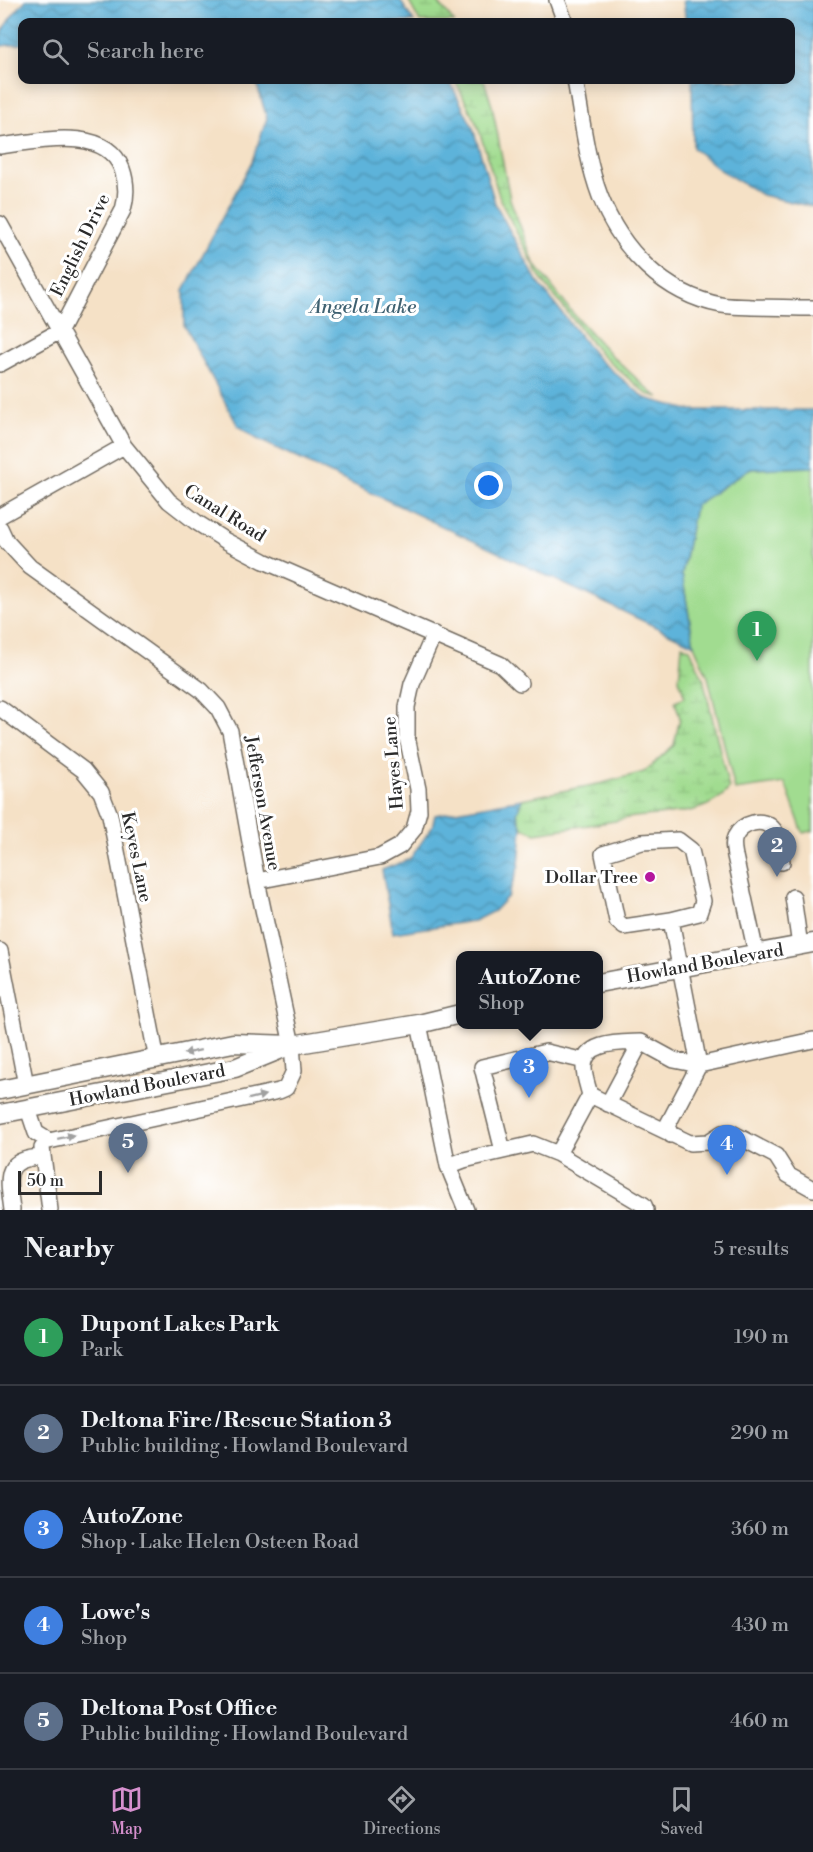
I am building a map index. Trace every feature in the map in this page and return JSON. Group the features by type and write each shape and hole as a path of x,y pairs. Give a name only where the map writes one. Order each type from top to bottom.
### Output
{"main road":[{"name":"Howland Boulevard","path":"603,982 807,944"},
{"name":"Howland Boulevard","path":"0,1090 233,1043 292,1045 418,1024 456,1015"},
{"name":"Howland Boulevard","path":"0,1114 235,1068 292,1045"},
{"path":"28,1109 42,1092 122,1077 134,1064"}],"street":[{"path":"557,0 564,18"},
{"path":"576,84 590,159 600,196 615,228 647,268 676,290 709,303 725,306 813,308"},
{"name":"English Drive","path":"0,146 72,138 96,143 112,155 120,165 125,180 126,200 123,210 60,332"},
{"name":"Canal Road","path":"0,224 124,446 169,501 226,541 264,561 500,664 520,683"},
{"path":"0,364 60,332"},
{"path":"0,516 124,446"},
{"name":"Jefferson Avenue","path":"0,528 6,541 30,567 201,690 218,708 230,731 257,881 292,1045 294,1071 286,1088 279,1091 49,1141 41,1136"},
{"name":"Hayes Lane","path":"257,881 380,857 400,846 414,829 419,811 418,789 407,737 408,707 412,684 434,634"},
{"name":"Keyes Lane","path":"0,708 83,770 100,792 110,815 157,1060"},
{"path":"756,953 733,845 735,837 741,829 752,823 761,822 769,825 775,831 782,862"},
{"path":"678,840 691,849 703,901 699,913 671,920 624,927 617,921 603,854 642,842 678,840"},
{"path":"793,897 807,944"},
{"path":"671,920 699,1065 667,1126 671,1136"},
{"path":"0,951 26,1086"},
{"path":"418,1024 448,1166 466,1210"},
{"path":"558,1154 590,1095 583,1066 585,1061 589,1053 604,1044 641,1042 674,1060 699,1065 813,1040"},
{"path":"608,1104 641,1042"},
{"path":"504,1151 482,1067 546,1052 585,1061"},
{"path":"590,1095 671,1136 690,1143 708,1142 722,1133 730,1132 776,1156 788,1175 813,1189"},
{"path":"28,1109 36,1133 41,1136 51,1210"},
{"path":"448,1166 533,1144 558,1154 644,1205 646,1210"},
{"path":"12,1210 9,1189 10,1173 15,1163 27,1158 43,1157"}],"green space":[{"path":"408,0 436,0 451,18 418,18"},
{"path":"457,84 485,84 492,106 510,199 534,263 570,310 609,353 659,397 647,394 601,355 541,279 501,202 478,127"},
{"path":"813,467 813,831 803,833 785,783 735,790 708,677 694,645 682,574 695,506 749,469"},
{"path":"682,645 690,649 703,678 729,789 718,799 690,811 536,833 522,828 517,813 522,799 603,783 644,772 674,745 680,718 675,701 685,697 679,680"}],"water":[{"path":"26,0 400,0 411,18 18,18 18,44 0,46 2,33 12,15"},
{"path":"683,0 813,0 813,207 762,195 720,170 693,148 692,84 795,84 795,18 685,18"},
{"name":"Angela Lake","path":"451,84 473,128 495,203 537,281 598,359 645,398 689,410 813,410 813,467 749,469 695,506 682,574 694,645 257,439 238,426 184,326 184,290 252,161 267,118 257,85"},
{"path":"522,799 517,813 522,828 519,865 508,896 494,911 474,921 393,933 382,870 410,859 432,827 435,815"}],"place":[{"name":"Dupont Lakes Park","path":"757,661"},
{"name":"Dollar Tree","path":"650,877"},
{"name":"Deltona Fire / Rescue Station 3","path":"777,877"},
{"name":"AutoZone","path":"529,1098"},
{"name":"Deltona Post Office","path":"128,1173"},
{"name":"Lowe's","path":"727,1175"}]}
